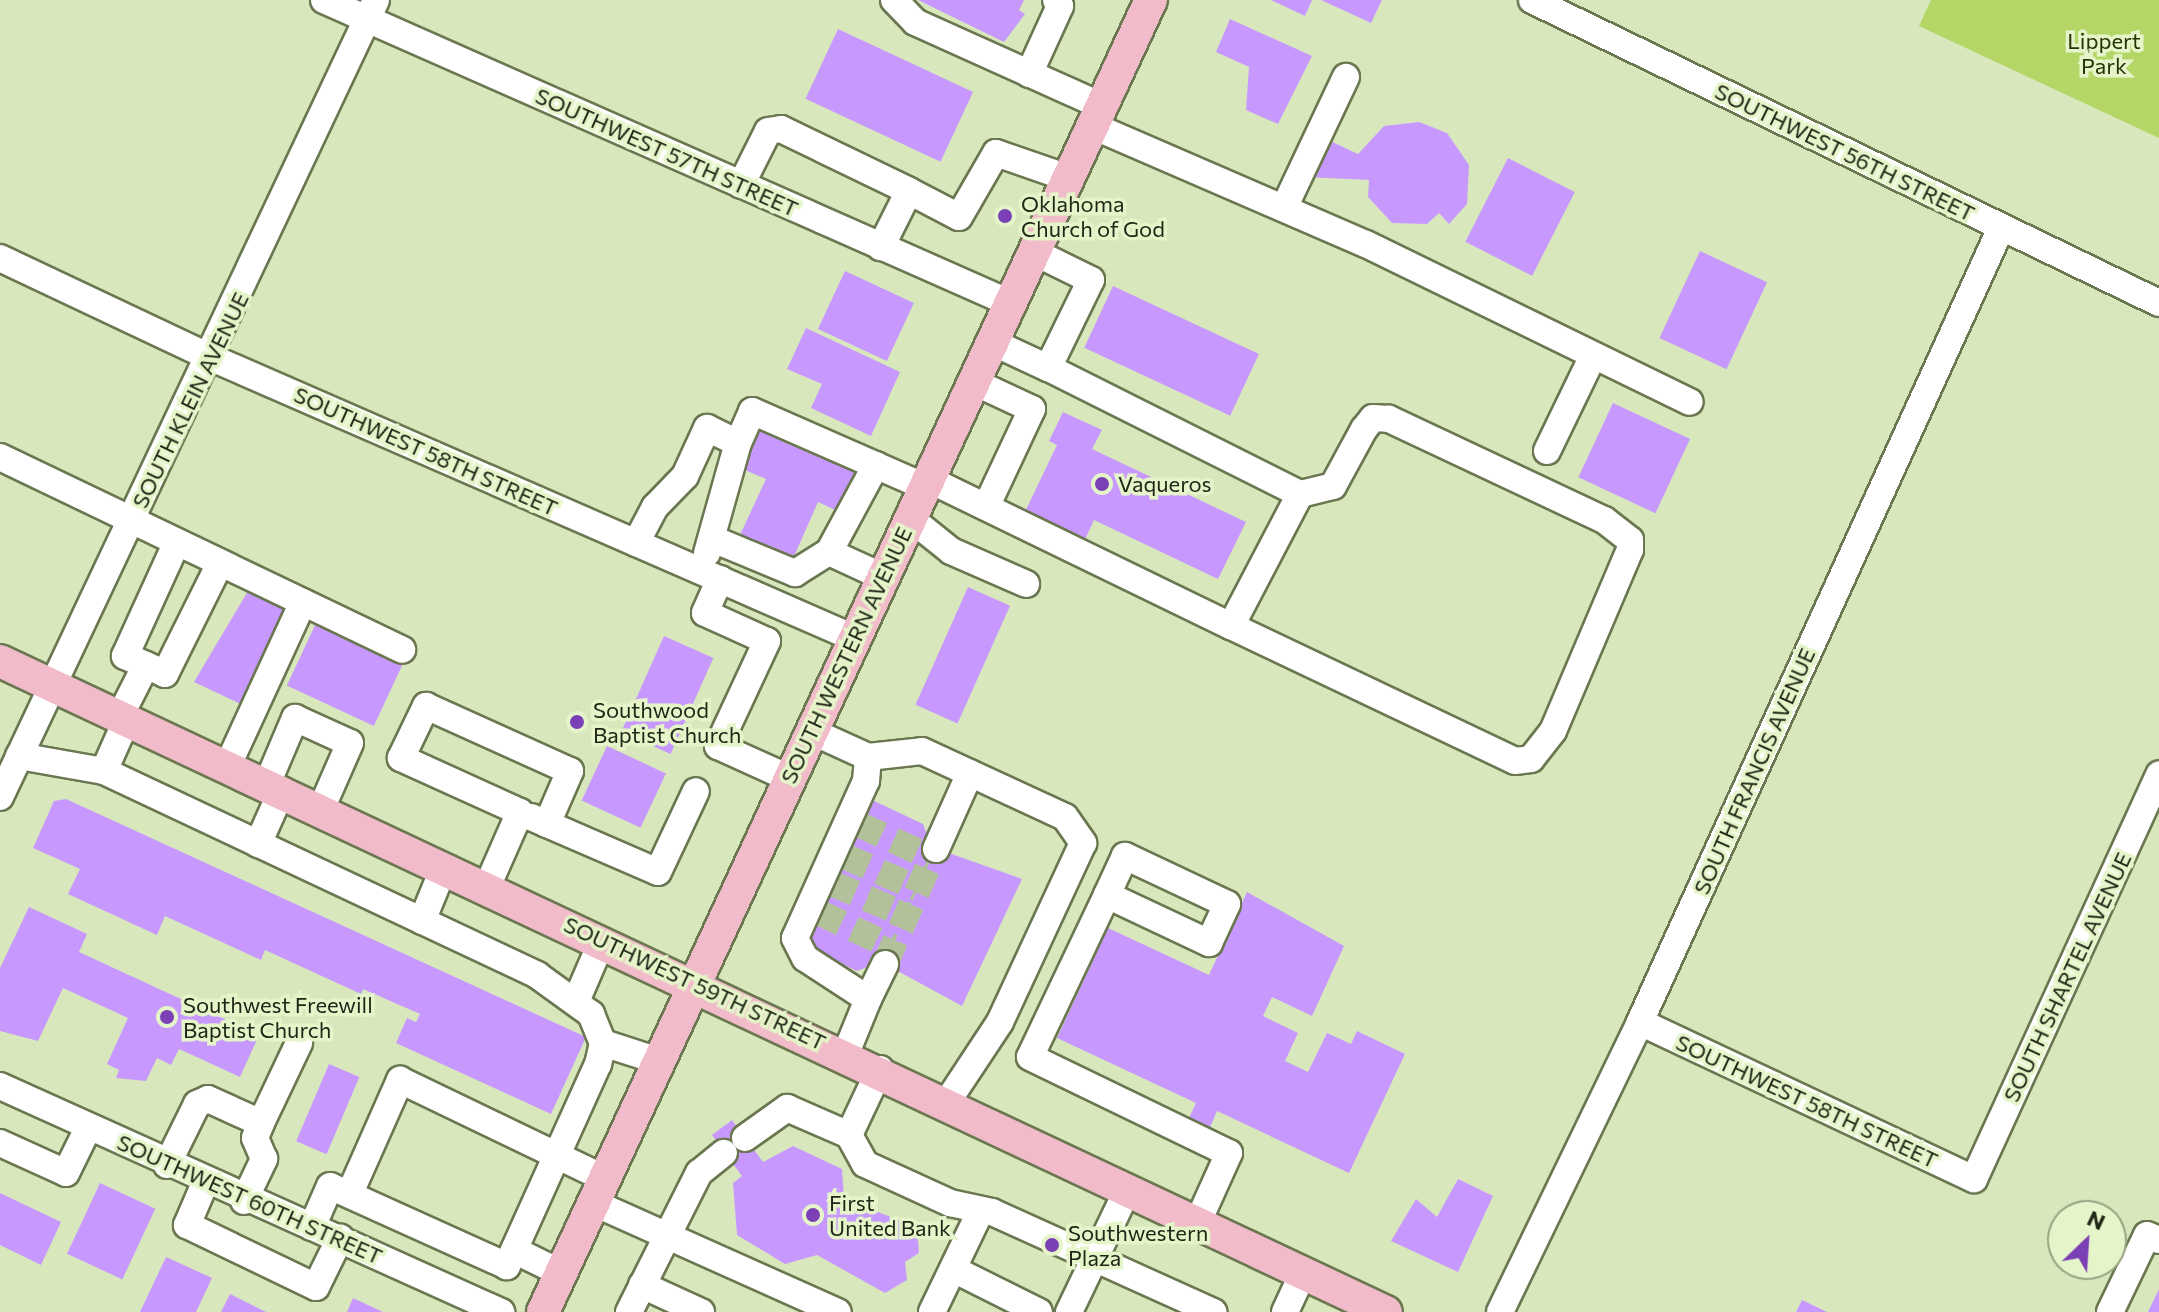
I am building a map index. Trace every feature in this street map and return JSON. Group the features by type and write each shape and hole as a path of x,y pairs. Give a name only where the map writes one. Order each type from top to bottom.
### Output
{"main road":[{"name":"SOUTH WESTERN AVENUE","path":"545,1312 694,983 1151,0"},
{"name":"SOUTHWEST 59TH STREET","path":"0,661 846,1053 1127,1191 1386,1312"}],"street":[{"name":"SOUTHWEST 57TH STREET","path":"324,0 371,10 741,185 1010,303"},
{"path":"894,0 915,22 1029,74 1097,116 1592,358 1690,402"},
{"path":"1029,74 1060,6 1056,0"},
{"name":"SOUTHWEST 56TH STREET","path":"1532,0 2159,303"},
{"name":"SOUTH KLEIN AVENUE","path":"0,797 51,684 212,358 371,10"},
{"path":"1284,208 1346,77"},
{"path":"741,185 768,131 781,129 959,217 996,153 1068,178"},
{"path":"881,247 909,191"},
{"name":"SOUTH FRANCIS AVENUE","path":"1500,1312 1640,1022 2001,228"},
{"path":"1034,252 1091,280 1048,368"},
{"name":"SOUTHWEST 58TH STREET","path":"0,258 212,358 854,638"},
{"path":"789,778 718,746 767,641 705,613 715,540 714,516 752,411 876,465 986,507 1515,761 1541,752 1553,731 1630,540 1604,520 1389,419 1373,418 1333,486 1300,494 992,342"},
{"path":"1547,451 1592,358"},
{"path":"974,382 1032,409 986,507"},
{"path":"636,543 655,507 685,476 707,428 738,443"},
{"path":"0,457 133,517 177,542 402,650"},
{"path":"715,540 795,573 829,552 876,465"},
{"path":"1231,626 1300,494"},
{"path":"910,518 951,551 1026,584"},
{"path":"177,542 125,656 165,674 220,563"},
{"path":"829,552 883,577"},
{"path":"228,765 303,602"},
{"path":"104,771 146,665"},
{"path":"547,824 570,771 426,706 401,758 547,824 658,872 696,791"},
{"path":"258,844 295,718 350,743 321,809"},
{"path":"811,731 868,757 922,751 1065,817 1083,843 1000,1022 947,1102"},
{"path":"19,756 104,771 422,921 577,999 603,1043 659,1061"},
{"path":"868,757 853,822 812,910 798,949 868,999"},
{"path":"936,849 970,773"},
{"name":"SOUTH SHARTEL AVENUE","path":"1974,1179 2159,774"},
{"path":"487,887 520,812"},
{"path":"422,921 444,867"},
{"path":"1107,895 1030,1057 1229,1153 1197,1224"},
{"path":"577,999 602,941"},
{"path":"846,1053 885,964"},
{"name":"SOUTHWEST 58TH STREET","path":"1640,1022 1974,1179"},
{"path":"244,1201 264,1159 255,1138 299,1043"},
{"path":"312,1227 330,1186 507,1266 557,1157 603,1043"},
{"path":"849,1135 880,1069"},
{"path":"350,1193 400,1080 557,1157 665,1236 838,1312"},
{"name":"SOUTHWEST 60TH STREET","path":"0,1086 244,1201 340,1238 501,1312"},
{"path":"167,1165 197,1104 208,1099 261,1123"},
{"path":"629,1312 699,1173 787,1108 849,1135 865,1164 1095,1258 1213,1312"},
{"path":"0,1143 66,1173 88,1128"},
{"path":"205,1183 187,1225 316,1287 340,1238"},
{"path":"1069,1312 1127,1191"},
{"path":"932,1312 981,1210"},
{"path":"2110,1312 2147,1235 2159,1240"},
{"path":"514,1250 561,1273"},
{"path":"953,1269 1039,1312"},
{"path":"1285,1312 1303,1273"},
{"path":"642,1285 701,1312"}],"green space":[{"name":"Lippert Park","path":"1931,0 2159,0 2159,138 1919,26"}],"building":[{"path":"918,0 1024,0 1019,10 1025,14 1004,42"},
{"path":"1271,0 1312,0 1305,16"},
{"path":"1321,0 1382,0 1371,23"},
{"path":"1230,19 1312,56 1278,124 1246,110 1249,67 1216,52"},
{"path":"838,29 973,92 940,162 805,99"},
{"path":"1419,122 1447,133 1469,165 1467,204 1449,224 1439,213 1427,224 1392,223 1368,197 1369,180 1306,177 1324,138 1358,154 1384,126"},
{"path":"1508,158 1575,192 1532,276 1465,242"},
{"path":"1700,251 1767,282 1726,369 1659,338"},
{"path":"845,271 914,303 887,361 818,329"},
{"path":"1113,286 1259,354 1230,416 1084,348"},
{"path":"806,328 900,372 871,436 811,408 822,384 787,369"},
{"path":"1613,403 1690,439 1655,513 1578,477"},
{"name":"Vaqueros","path":"1063,412 1102,430 1092,449 1246,522 1218,579 1094,520 1081,548 1021,520 1057,445 1049,441"},
{"path":"758,422 864,471 844,514 818,502 792,561 739,537 766,479 738,467"},
{"path":"968,587 1010,606 958,724 916,705"},
{"path":"248,591 285,608 247,707 194,682"},
{"path":"316,623 403,664 374,726 287,686"},
{"path":"664,636 713,658 671,754 621,732"},
{"path":"607,746 666,773 641,828 582,800"},
{"path":"66,799 586,1037 551,1114 396,1043 407,1018 416,1022 420,1014 363,989 361,994 265,950 261,960 165,916 157,935 68,894 80,869 33,848 54,801"},
{"path":"870,799 923,824 932,847 1022,879 962,1006 881,962 857,971 802,945"},
{"path":"1247,892 1344,946 1312,1016 1272,997 1263,1016 1298,1033 1285,1061 1308,1072 1327,1033 1351,1044 1357,1031 1405,1054 1349,1173 1217,1111 1208,1132 1187,1122 1196,1103 1057,1038 1108,928 1209,975"},
{"path":"29,907 87,934 79,952 259,1035 240,1077 179,1049 171,1065 157,1058 146,1081 116,1078 119,1070 107,1064 128,1018 63,988 38,1041 0,1031 0,968"},
{"path":"329,1064 359,1077 327,1154 296,1141"},
{"name":"First United Bank","path":"732,1120 763,1162 793,1146 842,1169 844,1199 917,1227 919,1253 905,1262 907,1280 885,1293 817,1255 785,1264 737,1235 733,1183 742,1176 712,1135"},
{"path":"1458,1179 1493,1196 1458,1272 1391,1241 1416,1199 1437,1217"},
{"path":"100,1183 155,1209 122,1279 67,1254"},
{"path":"0,1193 61,1222 41,1265 0,1245"},
{"path":"166,1257 212,1278 196,1312 140,1312"},
{"path":"2159,1289 2159,1312 2148,1312"},
{"path":"230,1294 266,1312 221,1312"},
{"path":"353,1298 383,1312 347,1312"},
{"path":"1802,1300 1827,1312 1796,1312"}],"tunnel":[{"path":"858,824 932,858"},
{"path":"885,964 936,849"},
{"path":"844,856 918,889"},
{"path":"831,883 906,915"},
{"path":"818,912 892,947"}],"place":[{"name":"Oklahoma Church of God","path":"1005,216"},
{"name":"Vaqueros","path":"1102,484"},
{"name":"Southwood Baptist Church","path":"577,722"},
{"name":"Southwest Freewill Baptist Church","path":"167,1017"},
{"name":"First United Bank","path":"813,1215"},
{"name":"Southwestern Plaza","path":"1052,1245"}]}
